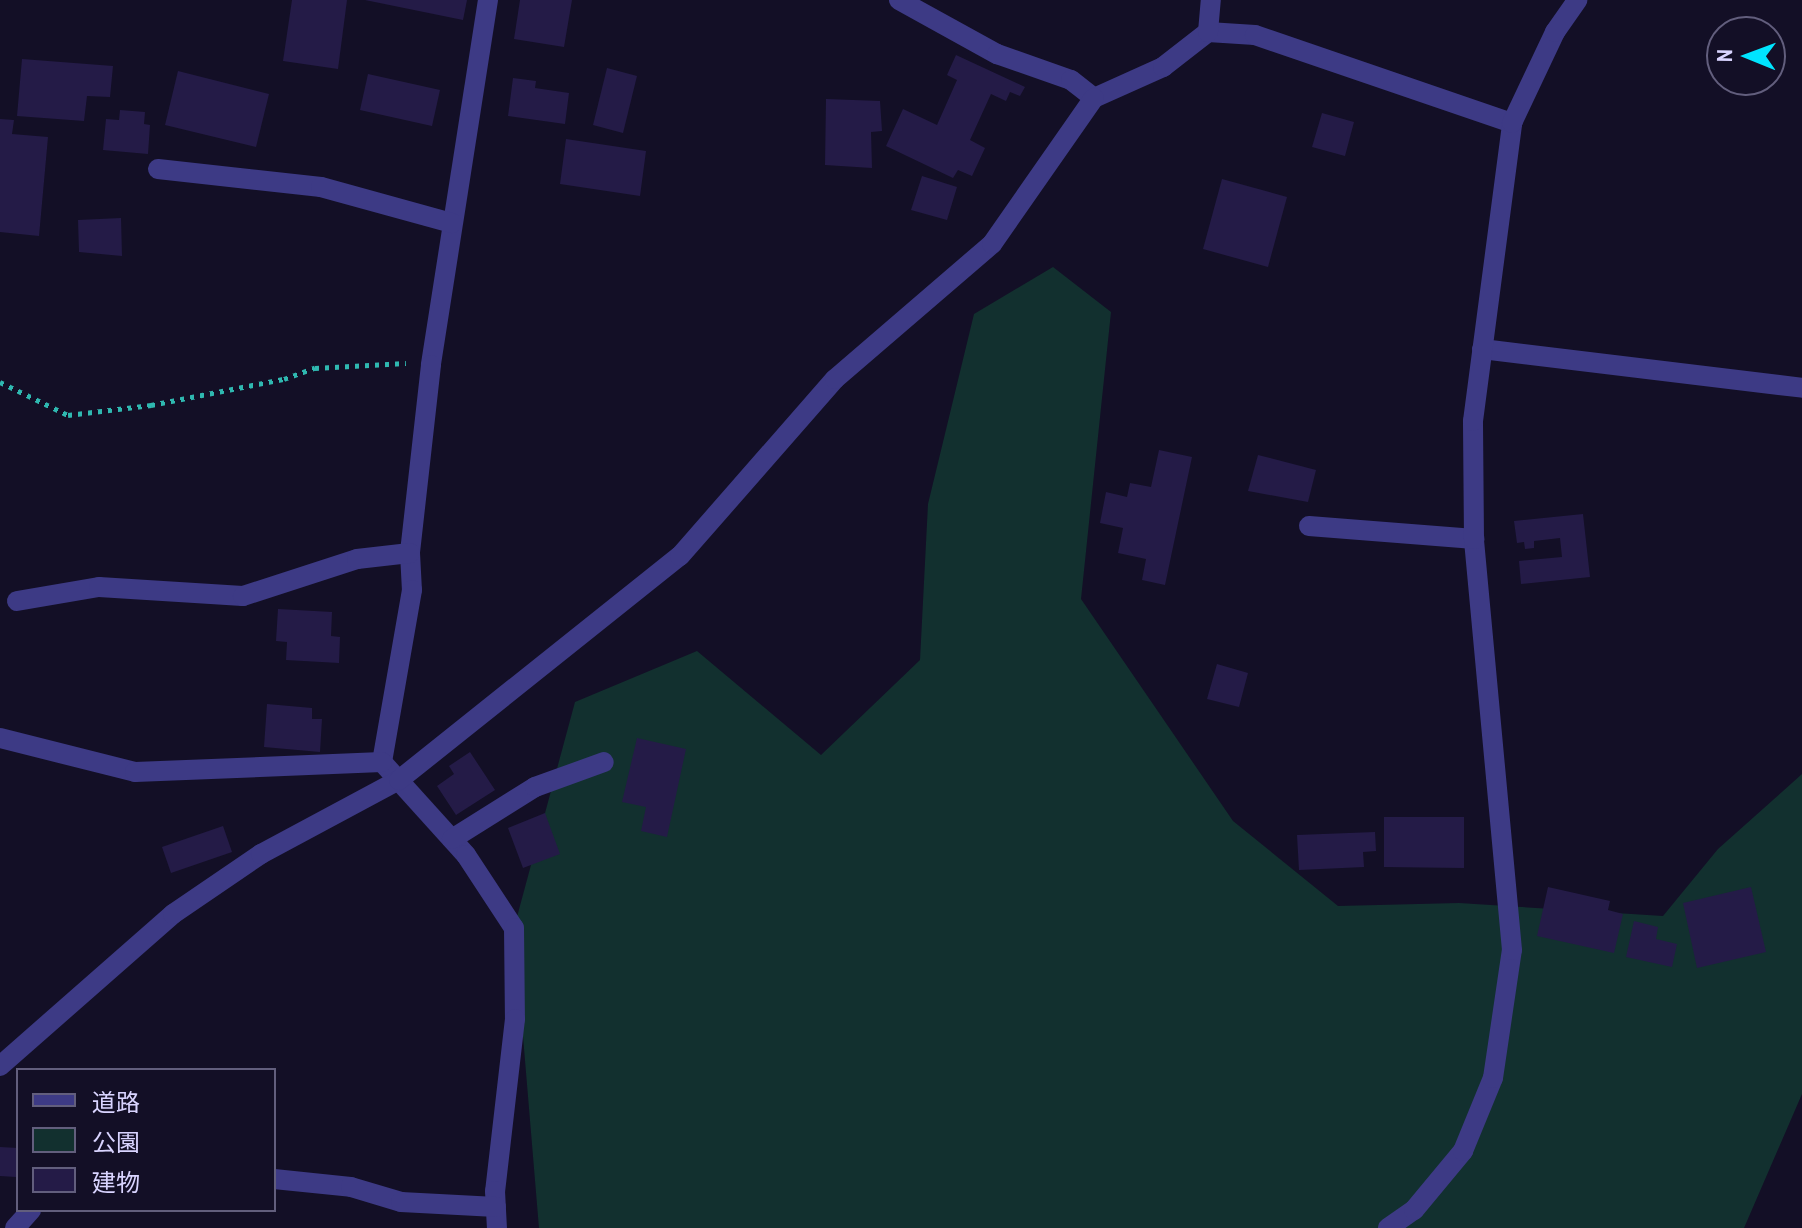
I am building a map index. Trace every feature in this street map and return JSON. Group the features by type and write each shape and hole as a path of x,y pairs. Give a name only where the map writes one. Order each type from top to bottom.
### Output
{"street":[{"path":"382,762 412,590 410,553 430,370 488,0"},
{"path":"899,0 997,54 1071,80 1094,98"},
{"path":"1208,32 1211,0"},
{"path":"1388,1228 1414,1210 1463,1151 1493,1078 1512,950 1470,467 1512,123 1555,32 1577,0"},
{"path":"0,1066 173,914 261,854 399,780 680,556 835,379 992,244 1094,98 1163,67 1208,32 1255,35 1512,123"},
{"path":"158,169 321,187 452,223"},
{"path":"1482,349 1802,388"},
{"path":"1309,526 1474,539"},
{"path":"17,601 99,587 243,596 357,559 410,553"},
{"path":"0,738 135,772 382,762 452,839 514,928 515,1019 496,1207 497,1228"},
{"path":"452,839 535,787 604,762"},
{"path":"276,1179 351,1187 401,1202 496,1207"},
{"path":"15,1228 29,1212"}],"path":[{"path":"0,382 68,415 151,405 284,379 315,368 407,363 430,370"}],"green space":[{"path":"1053,267 1111,312 1081,599 1233,821 1338,906 1459,903 1663,916 1718,849 1802,774 1802,1094 1744,1228 539,1228 514,928 575,702 697,651 821,755 920,660 928,504 974,314"}],"building":[{"path":"292,0 347,0 338,69 283,61"},
{"path":"365,0 467,0 463,20"},
{"path":"520,0 572,0 564,47 514,39"},
{"path":"956,55 1025,87 1020,96 1010,92 1006,101 991,94 970,140 985,148 972,176 958,170 953,178 886,146 903,109 937,125 957,80 947,75"},
{"path":"22,59 113,66 110,97 87,96 84,121 17,116"},
{"path":"607,68 637,76 623,133 593,125"},
{"path":"178,71 269,94 256,147 165,125"},
{"path":"368,74 440,90 432,126 360,110"},
{"path":"513,78 536,81 535,88 569,93 565,124 508,116"},
{"path":"826,99 880,101 882,131 871,132 872,168 825,165"},
{"path":"120,110 145,112 144,124 150,125 148,154 103,150 106,119 119,120"},
{"path":"1322,113 1354,122 1345,156 1312,147"},
{"path":"0,119 14,120 12,134 48,137 39,236 0,232"},
{"path":"566,139 646,151 640,196 560,184"},
{"path":"922,176 957,187 947,220 911,210"},
{"path":"1222,179 1287,197 1268,267 1203,249"},
{"path":"121,218 122,256 79,252 78,220"},
{"path":"1159,450 1192,457 1165,585 1142,580 1146,559 1118,553 1123,528 1100,523 1106,492 1127,497 1130,483 1151,487"},
{"path":"1258,455 1316,470 1308,502 1248,491"},
{"path":"1583,514 1590,577 1521,584 1519,561 1562,557 1560,538 1534,541 1534,548 1525,549 1524,542 1517,543 1514,521"},
{"path":"278,609 332,612 331,636 340,637 339,663 286,660 287,642 276,641"},
{"path":"1217,664 1248,673 1239,707 1207,699"},
{"path":"267,704 312,708 312,719 322,719 320,752 264,747"},
{"path":"637,738 686,749 667,837 641,831 646,807 622,802"},
{"path":"470,752 495,790 456,815 437,786 454,774 449,766"},
{"path":"545,813 560,854 523,868 508,828"},
{"path":"1384,817 1464,817 1464,868 1384,867"},
{"path":"223,826 232,852 171,873 162,847"},
{"path":"1375,832 1376,851 1363,852 1364,867 1299,870 1297,835"},
{"path":"1548,887 1610,901 1608,910 1623,914 1614,953 1537,936"},
{"path":"1751,887 1766,952 1697,968 1683,903"},
{"path":"1634,921 1658,927 1656,939 1677,944 1672,967 1626,957"},
{"path":"0,1147 16,1148 16,1177 0,1176"}]}
